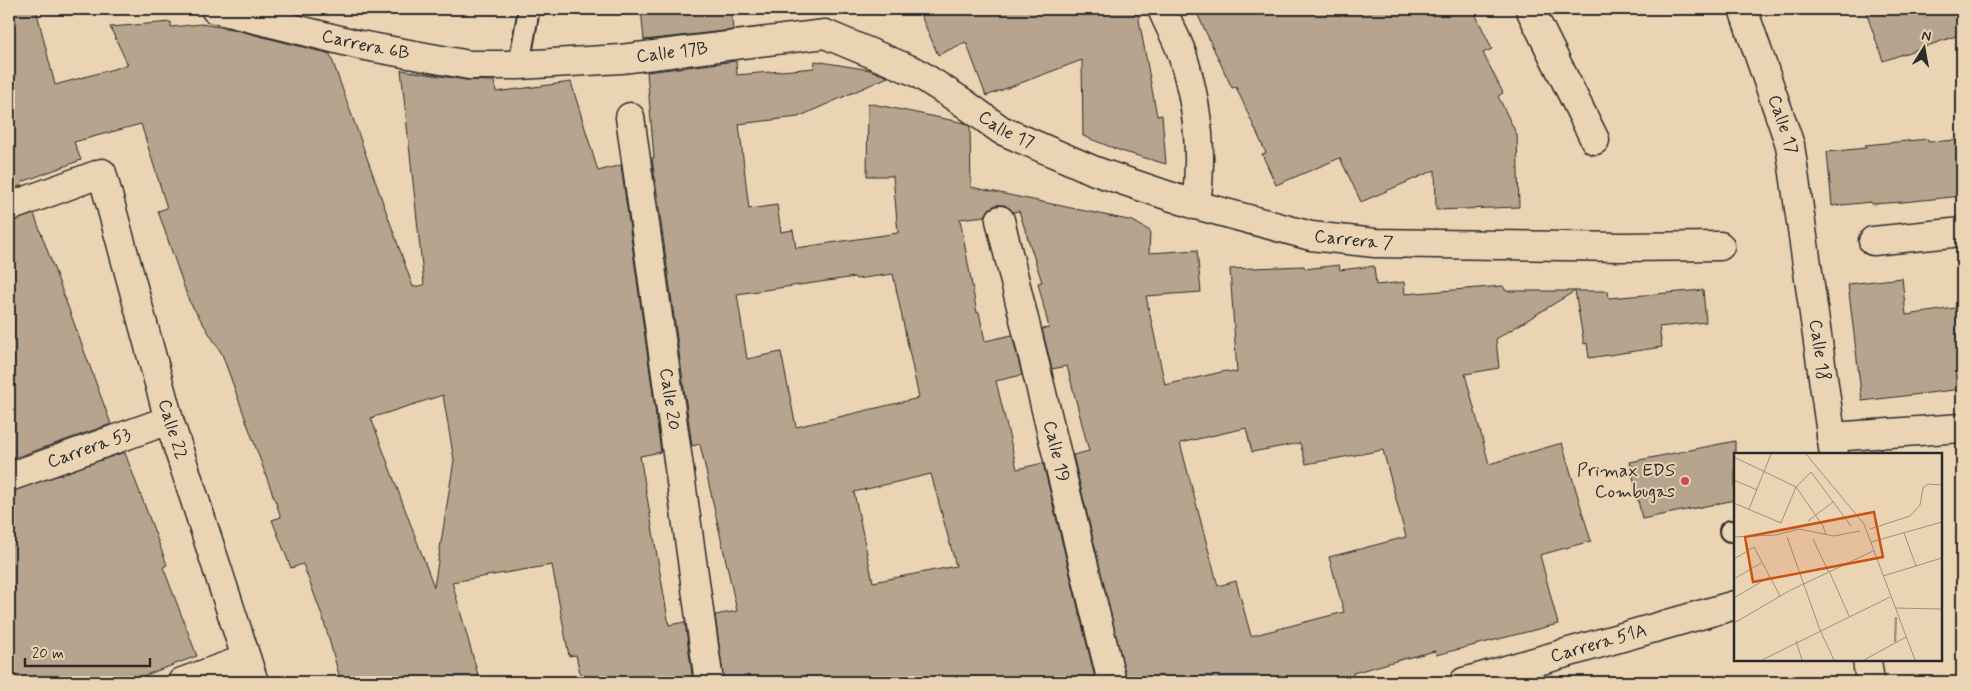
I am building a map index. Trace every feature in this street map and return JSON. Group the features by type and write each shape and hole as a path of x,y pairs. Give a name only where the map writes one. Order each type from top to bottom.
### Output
{"street":[{"name":"Carrera 6B","path":"215,9 360,45 469,65 519,64"},
{"path":"1162,9 1182,53 1196,109 1200,144 1196,205"},
{"path":"1530,9 1595,140"},
{"name":"Calle 17","path":"1743,9 1790,145 1804,245"},
{"name":"Calle 17B","path":"519,64 621,58 825,34"},
{"name":"Calle 17","path":"825,34 916,72 1001,130 1095,171 1196,205"},
{"name":"Calle 20","path":"630,117 709,682"},
{"name":"Calle 22","path":"9,207 102,173 169,420 250,671"},
{"name":"Carrera 7","path":"1196,205 1311,236 1375,243 1622,247 1720,246"},
{"name":"Calle 19","path":"1000,220 1112,682"},
{"path":"1873,241 1962,232"},
{"name":"Calle 18","path":"1804,245 1832,446"},
{"name":"Carrera 53","path":"9,477 169,420"},
{"path":"1832,446 1962,428"},
{"name":"Carrera 51A","path":"1464,682 1734,605"},
{"path":"1867,661 1870,682"},
{"path":"182,682 250,671"}],"lane":[{"path":"519,64 529,9"}],"building":[{"path":"9,9 36,9 55,85 128,65 110,27 171,22 171,27 201,24 232,29 330,54 413,287 424,285 401,70 466,80 494,81 496,92 571,82 598,171 621,165 661,452 640,456 669,625 685,622 693,682 582,682 576,655 569,656 552,565 452,582 480,682 341,682 323,618 303,564 291,568 272,520 281,517 222,354 189,301 158,211 167,208 141,124 74,142 81,160 22,182 23,185 9,190","holes":["443,395 454,460 434,587 371,418"]},
{"path":"641,9 731,9 733,30 644,40"},
{"path":"918,9 1137,9 1157,116 1162,115 1166,164 1121,151 1083,136 1082,60 986,96 966,42 938,55"},
{"path":"1195,9 1473,9 1492,49 1483,53 1503,93 1498,96 1517,135 1519,207 1436,210 1435,170 1361,202 1340,158 1276,185 1262,154 1266,153 1236,87 1232,88"},
{"path":"1865,9 1962,9 1962,34 1883,61"},
{"path":"736,61 737,75 814,68 815,61 870,70 888,77 798,117 739,124 749,209 777,205 781,232 793,230 796,248 898,233 893,176 867,176 868,103 965,123 970,127 971,187 1133,221 1150,231 1149,253 1197,250 1201,292 1146,296 1165,385 1226,371 1237,373 1230,269 1304,266 1305,269 1339,265 1340,270 1374,266 1376,285 1404,282 1405,294 1503,286 1506,291 1575,291 1496,339 1499,368 1465,374 1489,464 1562,443 1591,541 1540,555 1558,624 1436,655 1435,651 1403,659 1353,673 1353,676 1330,682 1127,682 1073,455 1089,451 1067,366 1052,369 1042,329 1049,328 1038,283 1042,282 1019,211 1013,212 1005,205 996,205 989,209 985,216 960,219 977,313 979,312 985,341 1012,335 1022,375 996,381 1017,469 1043,463 1096,682 724,682 715,615 737,611 700,444 692,446 652,158 654,158 647,72","holes":["893,274 919,398 796,427 781,352 747,359 737,294 855,277 856,279","1246,428 1252,452 1300,443 1306,464 1383,450 1406,537 1329,557 1344,612 1251,636 1236,581 1218,586 1180,443","931,474 956,566 873,582 854,492"]},
{"path":"1928,139 1928,142 1957,140 1958,145 1962,145 1962,196 1832,206 1827,152 1866,148 1865,145"},
{"path":"34,214 111,424 9,460 9,222"},
{"path":"1902,278 1906,315 1962,307 1962,389 1862,401 1848,284"},
{"path":"1703,290 1706,322 1659,327 1662,347 1589,358 1587,343 1584,344 1575,291 1608,291 1609,298"},
{"name":"Primax EDS Combugas","path":"1735,441 1734,500 1642,519 1630,462"},
{"path":"125,453 167,565 163,567 197,656 127,682 9,682 9,492"}],"place":[{"name":"Primax EDS Combugas","path":"1685,481"}]}
